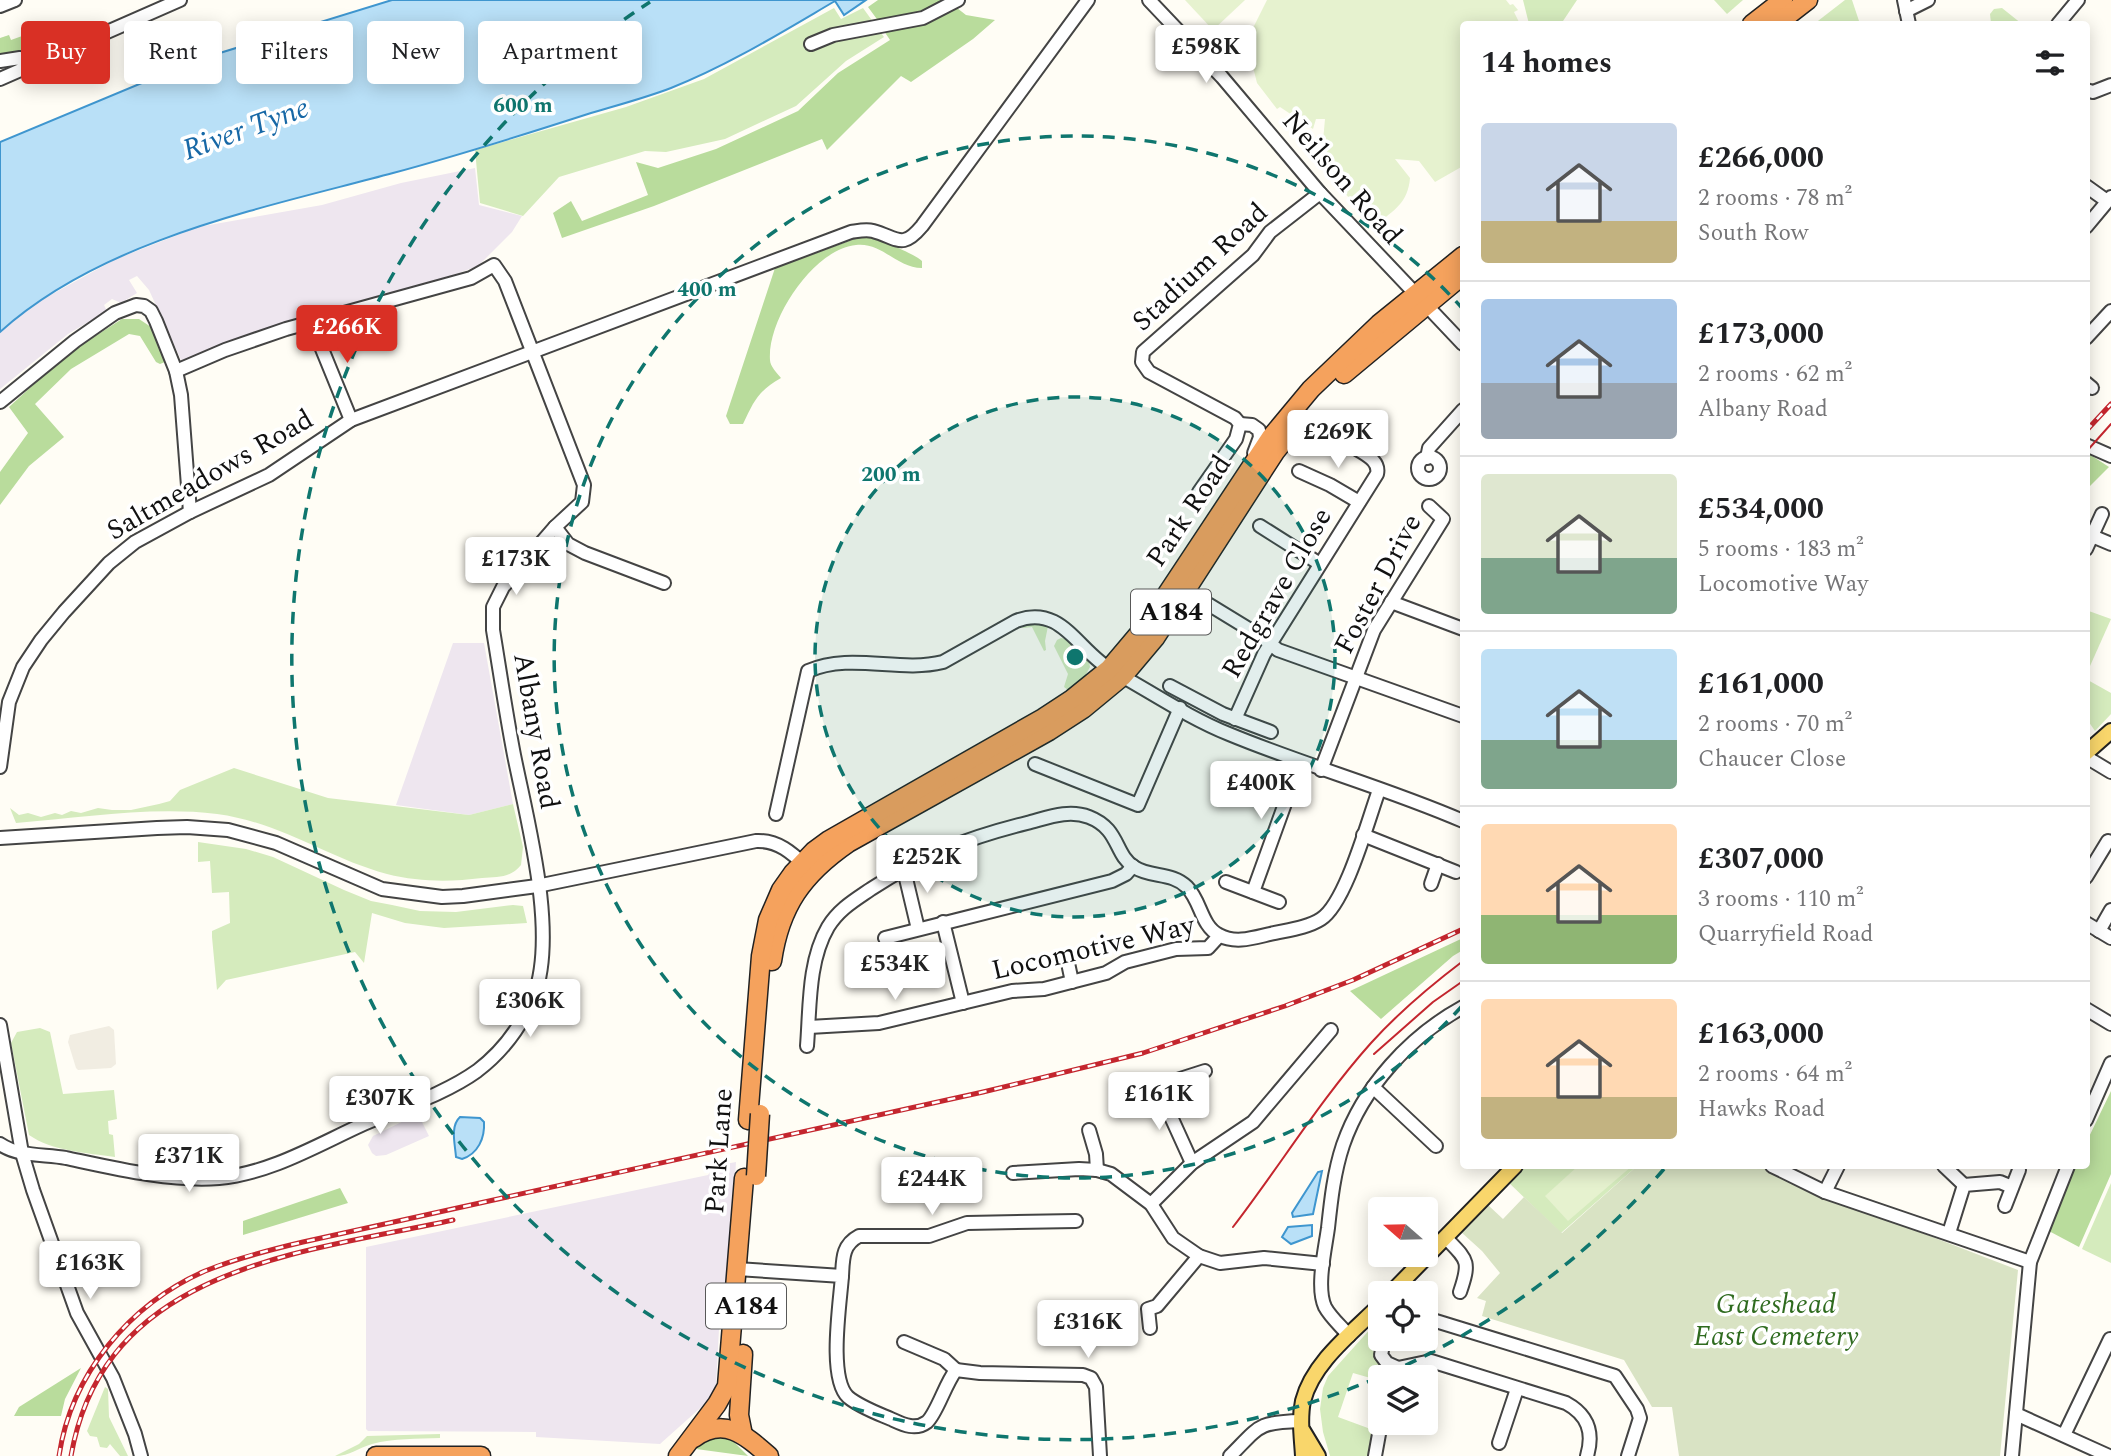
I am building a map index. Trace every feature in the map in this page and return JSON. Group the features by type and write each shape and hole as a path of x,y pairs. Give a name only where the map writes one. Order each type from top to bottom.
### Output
{"highway":[{"path":"1756,21 1783,0"},
{"path":"1781,21 1808,0"},
{"name":"Park Road","path":"807,867 821,845 854,824 1043,718 1116,673 1147,624 1167,605 1275,452 1320,398 1460,260"},
{"name":"Park Road","path":"1167,605 1271,437 1311,389 1379,324 1460,277"},
{"name":"Park Lane","path":"743,1436 739,1415 743,1269 764,937 780,890 807,867"},
{"name":"Park Lane","path":"683,1449 717,1404 727,1386 743,1269"},
{"name":"Park Lane","path":"683,1449 704,1432 716,1427 728,1428 743,1436 769,1456"},
{"path":"376,1456 481,1456"}],"main road":[{"path":"2090,751 2111,731"},
{"path":"1402,1281 1512,1169"},
{"path":"1303,1456 1303,1404 1311,1383 1328,1358 1368,1317"},
{"path":"1301,1425 1318,1456"}],"street":[{"path":"0,6 15,0"},
{"path":"110,30 180,0"},
{"path":"811,44 833,35 923,18 958,0"},
{"name":"Saltmeadows Road","path":"0,767 9,702 23,667 41,639 109,562 135,542 190,512 269,475 351,420 851,232 873,231 897,241 908,240 922,226 1088,0"},
{"name":"Neilson Road","path":"1149,0 1222,77 1320,193 1460,341"},
{"path":"1907,12 1928,0"},
{"path":"2060,21 2078,0"},
{"path":"0,61 21,59"},
{"path":"0,79 21,68"},
{"path":"2090,91 2111,85"},
{"path":"2090,188 2109,199 2090,222"},
{"name":"Stadium Road","path":"1240,424 1235,418 1149,372 1142,362 1143,352 1253,255 1270,232 1320,193"},
{"name":"Albany Road","path":"0,1144 9,1150 22,1153 158,1175 216,1178 236,1175 285,1161 453,1085 476,1071 498,1052 519,1026 534,994 541,962 543,921 493,630 493,607 503,587 555,527 582,502 584,485 505,281 494,265 471,278 440,288 311,322"},
{"path":"0,402 75,341 115,313 136,305 144,306 151,311 156,321 176,371 181,395 190,512"},
{"path":"2090,334 2111,311"},
{"path":"176,371 225,350 311,322 351,420"},
{"path":"1427,458 1429,448 1460,413"},
{"path":"1199,492 1236,439 1240,424 1252,425 1259,430 1260,437 1251,467"},
{"name":"Redgrave Close","path":"1235,719 1269,644 1378,469 1373,460 1357,449 1371,427"},
{"path":"2090,448 2111,456"},
{"path":"1299,471 1359,502"},
{"name":"Foster Drive","path":"1321,770 1374,630 1443,519 1429,506"},
{"path":"2090,540 2102,514"},
{"path":"1260,526 1320,564"},
{"path":"555,527 568,544 584,553 664,583"},
{"path":"2092,536 2111,544"},
{"path":"1391,602 1460,628"},
{"path":"1208,604 1278,650 1460,715"},
{"path":"776,814 808,671 822,665 854,663 931,665 943,662 1016,621 1029,616 1042,616 1052,619 1116,673 1227,734 1460,820"},
{"path":"1170,686 1235,719 1271,732"},
{"path":"1035,764 1138,805 1180,708"},
{"path":"2090,758 2111,772"},
{"path":"1252,891 1300,762"},
{"path":"807,1046 816,964 826,930 846,906 904,870 964,840 1058,815 1073,813 1089,817 1115,837 1126,859 1133,866 1170,877 1183,884 1197,901 1208,926 1219,936 1245,940 1306,925 1323,918 1337,903 1379,790"},
{"path":"0,838 157,828 207,828 260,837 382,889 423,896 463,896 537,886 756,841 777,845 789,851 807,867"},
{"path":"1363,835 1456,872"},
{"path":"2092,856 2108,841"},
{"path":"1431,884 1438,864"},
{"path":"885,938 1112,881 1126,874 1133,866"},
{"path":"904,870 918,929"},
{"path":"1226,882 1279,902"},
{"path":"2105,934 2111,911"},
{"path":"943,922 963,1003"},
{"name":"Locomotive Way","path":"809,1027 879,1023 1012,991 1039,990 1106,973 1125,962 1176,949 1208,948 1219,936"},
{"path":"1068,963 1072,982"},
{"path":"1349,1336 1325,1307 1321,1288 1335,1174 1343,1144 1355,1116 1373,1087 1411,1045 1441,1019 1460,1009"},
{"path":"2090,1011 2111,1024"},
{"path":"0,1025 22,1153 28,1172 76,1313 113,1378 141,1456"},
{"path":"1151,1204 1192,1163 1253,1122 1331,1030"},
{"path":"2091,1091 2111,1063"},
{"path":"1192,1163 1154,1087 1205,1071"},
{"path":"1373,1087 1436,1146"},
{"path":"1089,1130 1096,1154 1097,1170"},
{"path":"28,1172 33,1160 41,1155"},
{"path":"1778,1169 1825,1192 2030,1262"},
{"path":"1825,1192 1836,1169"},
{"path":"1947,1169 1964,1185 2000,1182 2011,1187"},
{"path":"2012,1456 2030,1262 2067,1169"},
{"path":"1013,1173 1097,1170 1111,1174 1151,1204 1173,1238 1199,1256 1220,1264 1264,1258 1323,1264"},
{"path":"2004,1206 2019,1171"},
{"path":"1949,1233 1964,1185"},
{"path":"956,1370 947,1382 931,1417 920,1425 903,1424 862,1406 842,1390 836,1366 845,1249 850,1241 859,1236 929,1236 967,1223 1076,1221"},
{"path":"1444,1237 1466,1262 1468,1269 1460,1292"},
{"path":"1150,1328 1148,1309 1157,1306 1199,1256"},
{"path":"743,1269 842,1276"},
{"path":"1438,1322 1615,1377 1640,1418 1628,1456"},
{"path":"2064,1435 2110,1339"},
{"path":"904,1342 944,1359 956,1370 1091,1378 1096,1387 1100,1456"},
{"path":"1421,1365 1431,1362 1566,1403 1582,1414 1590,1432 1591,1443 1587,1456"},
{"path":"1499,1443 1517,1389"},
{"path":"2016,1413 2109,1456"},
{"path":"1230,1456 1265,1424 1301,1425"},
{"path":"135,1434 149,1456"},
{"path":"1375,1456 1379,1435"}],"shaded area":[{"path":"475,168 479,205 522,216 512,232 478,266 417,288 281,326 182,362 149,290 137,276 129,280 137,293 121,303 112,299 104,305 107,311 68,334 0,389 0,332 27,308 116,259 198,227 322,205 401,183"},
{"path":"453,643 484,643 513,804 469,815 396,805"},
{"path":"109,1026 114,1030 116,1064 111,1068 78,1070 68,1042 70,1035"},
{"path":"418,1114 429,1136 386,1155 376,1156 372,1153 368,1145 373,1136"},
{"path":"736,1162 728,1292 721,1292 716,1385 707,1402 660,1444 536,1437 536,1432 366,1429 366,1247 708,1175 715,1166"}],"green space":[{"path":"878,0 947,0 923,13 879,22 868,7"},
{"path":"1185,0 1245,0 1213,30"},
{"path":"1267,0 1506,0 1518,10 1514,12 1518,21 1460,21 1460,168 1435,182 1419,161 1395,159 1410,178 1409,187 1403,200 1376,225 1372,225 1339,186 1339,182 1335,181 1319,162 1319,158 1325,153 1322,152 1325,119 1316,119 1313,129 1280,107 1277,109 1257,83 1250,55 1247,55 1251,32"},
{"path":"1523,0 1577,0 1563,21 1528,21"},
{"path":"1714,0 1743,0 1727,14"},
{"path":"1845,0 1852,0 1859,21 1818,21"},
{"path":"834,8 841,19 863,8 884,37 846,61 796,106 725,139 666,152 645,151 559,177 523,216 480,203 475,150 626,107 704,79"},
{"path":"957,8 966,15 995,20 973,39 911,82 901,76 827,150 822,139 654,206 562,238 553,213 571,201 582,221 648,195 636,162 658,168 716,149 798,111 838,73 890,40 884,31 923,21"},
{"path":"2002,8 2018,21 1991,21 1990,14 1994,9"},
{"path":"9,35 11,40 21,36 21,53 0,53 0,38"},
{"path":"863,236 911,254 922,261 922,268 905,264 865,245 840,249 824,259 796,289 776,325 770,360 781,378 758,397 743,424 730,424 726,416 775,268"},
{"path":"122,319 139,319 151,327 165,362 156,362 140,336 129,334 71,369 35,404 64,437 29,466 0,505 0,472 28,433 9,407 67,354"},
{"path":"2090,455 2109,467 2090,486"},
{"path":"2090,611 2111,619 2090,666"},
{"path":"1033,621 1048,626 1044,651 1032,627 1023,628 1020,625"},
{"path":"1061,638 1066,639 1089,662 1090,667 1085,676 1068,690 1064,687 1068,674 1054,646"},
{"path":"2090,681 2111,693 2111,714 2095,731 2090,724"},
{"path":"234,768 328,798 469,815 513,804 523,847 521,865 508,875 498,877 446,881 411,879 365,867 263,825 217,814 142,812 16,823 10,808 19,815 28,813 41,817 55,813 62,815 71,811 81,813 98,808 131,810 170,801 180,790"},
{"path":"198,842 246,849 273,857 371,901 420,911 456,912 523,906 527,923 444,928 405,923 372,913 364,963 355,952 226,980 217,990 212,931 230,923 229,892 212,893 210,861 198,862"},
{"path":"1460,939 1460,952 1381,1019 1350,991"},
{"path":"40,1028 50,1032 63,1094 114,1090 117,1119 108,1121 109,1134 113,1135 115,1157 59,1148 29,1135 11,1043 17,1032"},
{"path":"2111,1091 2111,1174 2079,1247 2047,1230 2075,1169 2090,1169 2090,1135"},
{"path":"1515,1169 1634,1169 1561,1233 1505,1179"},
{"path":"1575,1169 1629,1169 1568,1221 1545,1196"},
{"name":"Gateshead East Cemetery","path":"1634,1169 1773,1169 1821,1194 2018,1270 2000,1456 1679,1456 1672,1407 1652,1407 1624,1360 1482,1316 1486,1301 1477,1298 1500,1273 1482,1251 1461,1232 1488,1205 1503,1219 1524,1197 1562,1233"},
{"path":"2111,1183 2111,1263 2082,1249"},
{"path":"340,1188 348,1203 243,1235 243,1221"},
{"path":"1368,1331 1368,1351 1386,1351 1393,1365 1368,1365 1368,1377 1353,1373 1338,1417 1368,1428 1368,1435 1376,1435 1373,1456 1330,1456 1320,1409 1328,1376"},
{"path":"81,1368 65,1399 61,1416 14,1416 19,1407"},
{"path":"105,1387 108,1389 109,1417 128,1456 120,1456 110,1444 107,1448 100,1447 97,1437 90,1436 87,1431"},
{"path":"440,1434 440,1438 380,1442 335,1456 359,1444 367,1436"},
{"path":"720,1435 730,1438 748,1456 696,1449 710,1438"}],"water":[{"name":"River Tyne","path":"392,0 866,0 844,15 835,1 734,59 651,95 443,159 239,214 135,250 87,273 41,300 0,332 0,142 139,84 222,84 222,52 236,48 236,84 353,84 353,21 324,21"},
{"path":"460,1117 480,1118 484,1122 479,1145 468,1157 462,1159 456,1157 454,1135 455,1125"},
{"path":"1322,1171 1313,1214 1293,1217 1292,1213 1318,1172"},
{"path":"1312,1225 1312,1236 1291,1244 1282,1237 1288,1227"}],"tram line":[{"path":"2090,448 2111,424"},
{"path":"1233,1227 1352,1065 1415,1000 1460,963"},
{"path":"1374,1054 1433,1002 1460,983"}],"railway":[{"path":"2090,427 2111,404"},
{"path":"59,1456 76,1397 108,1345 152,1302 178,1285 217,1266 303,1242 983,1092 1143,1053 1285,1006 1353,980 1460,930"},
{"path":"71,1456 91,1393 123,1344 166,1307 217,1280 274,1259 453,1220"}]}
